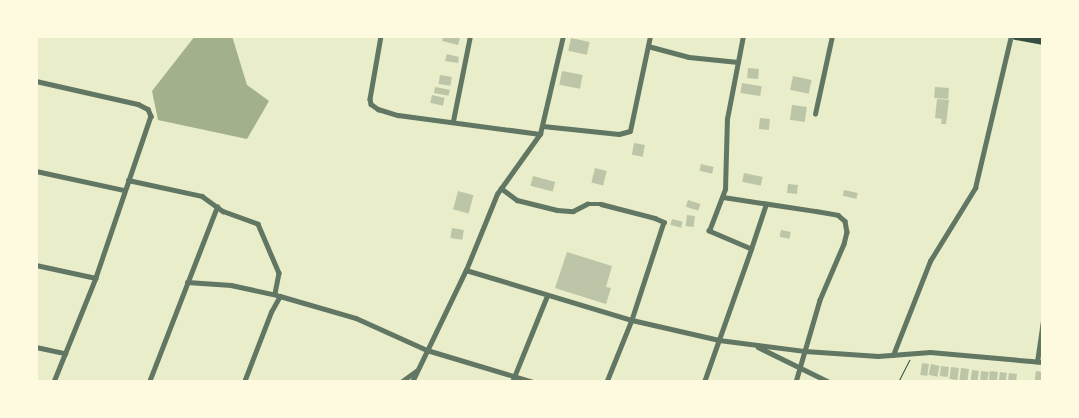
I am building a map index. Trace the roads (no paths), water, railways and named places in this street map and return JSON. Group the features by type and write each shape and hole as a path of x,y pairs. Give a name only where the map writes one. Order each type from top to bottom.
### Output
{"main road":[{"path":"1016,36 1043,40"}],"street":[{"path":"381,36 371,86 371,104 384,112 398,115 540,134"},
{"path":"453,121 470,36"},
{"path":"412,382 416,370 466,270 501,188 540,134 562,36"},
{"path":"543,126 627,134 632,128 650,36"},
{"path":"743,36 727,119 726,178 723,197 708,231 751,249"},
{"path":"815,114 832,36"},
{"path":"893,355 930,261 975,188 1011,36"},
{"path":"648,46 689,57 738,62"},
{"path":"36,81 145,107 150,111 149,124 124,190 96,278 54,382"},
{"path":"36,172 124,190"},
{"path":"128,180 202,196 217,207 258,224 279,273 275,294"},
{"path":"501,188 517,200 556,210 573,211 587,204 601,204 660,220 665,225 608,382"},
{"path":"723,197 838,215 846,225 844,244 824,289 796,382"},
{"path":"704,382 766,204"},
{"path":"149,382 217,207"},
{"path":"36,265 96,278"},
{"path":"466,270 547,296 632,320 719,340 805,351 893,355 912,352 951,353 1040,362 1043,321"},
{"path":"187,282 231,285 275,294 356,318 426,350 534,382"},
{"path":"244,382 267,323 280,296"},
{"path":"512,382 547,296"},
{"path":"755,345 829,382"},
{"path":"36,347 65,353"},
{"path":"401,382 416,370"}]}
